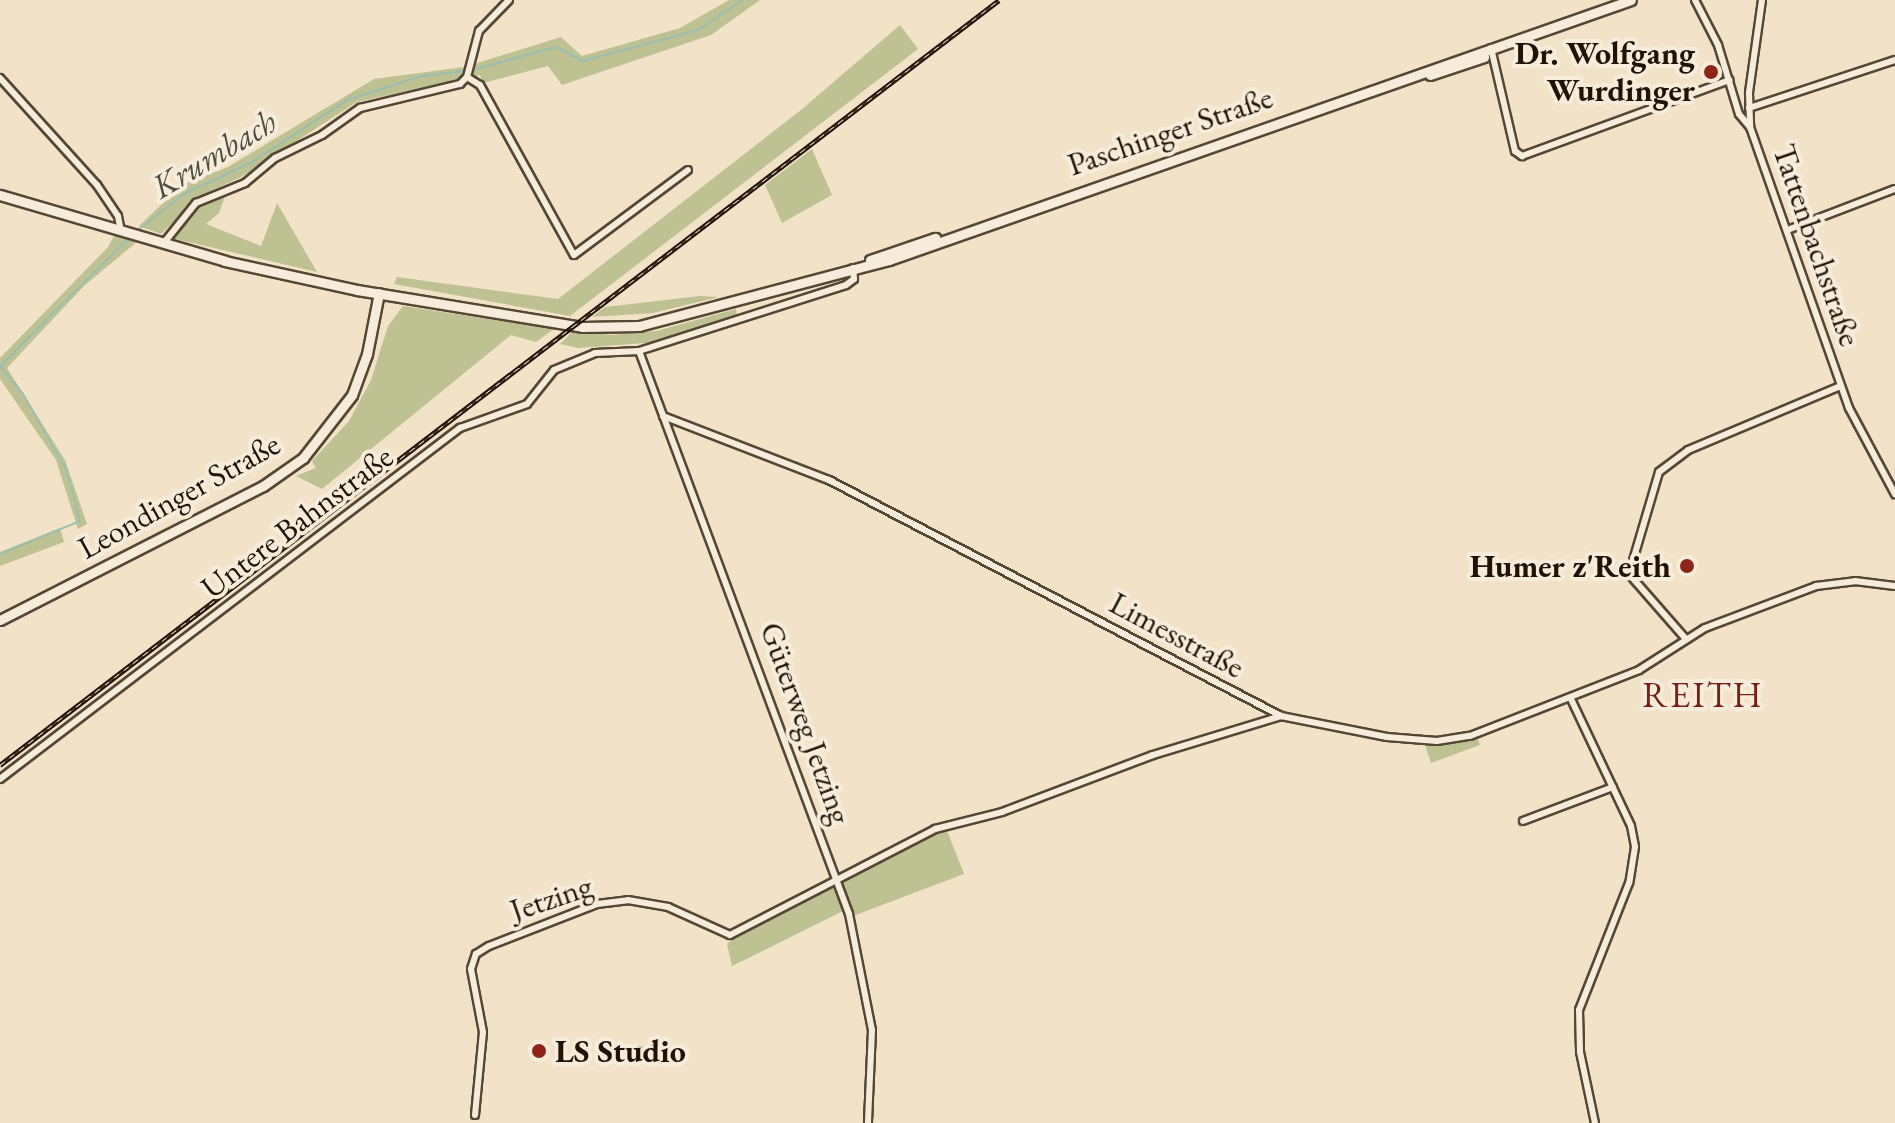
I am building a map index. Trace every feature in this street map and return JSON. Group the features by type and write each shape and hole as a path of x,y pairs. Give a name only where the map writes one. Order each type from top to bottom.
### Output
{"street":[{"path":"163,244 196,203 245,183 275,158 322,135 360,108 460,84 467,77 479,31 509,0"},
{"name":"Paschinger Straße","path":"0,195 163,244 379,293 561,324 622,327 677,320 853,268 1365,99 1399,82 1631,0"},
{"path":"1695,0 1730,80 1739,114 1750,127"},
{"name":"Tattenbachstraße","path":"1762,0 1749,108 1750,127 1790,229 1840,386 1895,494"},
{"path":"1492,51 1515,151 1522,156 1730,80"},
{"path":"1749,108 1895,60"},
{"path":"467,77 480,85 574,255 688,170"},
{"path":"0,78 97,185 126,232"},
{"path":"1790,229 1895,189"},
{"name":"Untere Bahnstraße","path":"0,779 460,428 521,408 548,375 577,359 639,351 846,285 854,279 853,268"},
{"name":"Leondinger Straße","path":"0,620 263,486 303,458 352,395 367,354 379,293"},
{"name":"Güterweg Jetzing","path":"639,351 752,642 836,876 869,1002 868,1123"},
{"path":"1685,638 1629,574 1659,472 1688,450 1840,386"},
{"name":"Limesstraße","path":"663,416 829,480 1281,716 1437,741 1470,736 1571,699 1657,661 1685,638 1816,586 1840,581 1895,586"},
{"path":"1571,699 1631,826 1635,856 1579,1010 1580,1052 1595,1123"},
{"path":"836,876 935,829 1002,812 1153,755 1281,716"},
{"path":"1523,821 1613,787"},
{"name":"Jetzing","path":"475,1115 483,1032 471,969 476,954 577,911 628,900 668,907 730,935 836,876"}],"green space":[{"path":"729,0 760,0 711,35 562,85 548,66 483,83 480,75 357,102 241,177 200,196 161,234 139,226 182,185 228,167 374,79 464,67 561,37 582,56 680,28"},
{"path":"900,25 918,49 570,316 394,284 397,277 558,299 801,110"},
{"path":"812,149 832,195 782,223 765,185"},
{"path":"226,194 219,213 206,224 261,246 277,203 317,272 171,238 197,208"},
{"path":"115,234 138,241 85,285 7,368 65,460 87,524 78,529 56,460 0,379 0,358 108,247"},
{"path":"700,296 719,297 653,313 592,317 605,307"},
{"path":"403,306 554,329 536,342 511,335 322,489 296,476 316,468 312,461 349,421 371,380 388,326"},
{"path":"736,309 737,316 659,342 578,348 560,344 574,330 611,335 656,331"},
{"path":"60,528 64,542 0,566 0,552"},
{"path":"1477,737 1480,745 1431,763 1425,745"},
{"path":"946,828 964,874 853,916 842,880"},
{"path":"829,886 835,887 845,910 732,966 727,944 740,933"}],"water":[{"path":"655,1040 664,1048 647,1058 628,1051 628,1045 646,1047"}],"waterway":[{"name":"Krumbach","path":"472,70 556,47 583,61 698,30 743,0"},
{"name":"Krumbach","path":"138,230 184,194 252,162 347,100 422,76 465,71"},
{"name":"Krumbach","path":"0,554 80,521 66,469 23,394 0,366 130,237"}],"railway":[{"path":"0,765 999,0"}],"place":[{"name":"Dr. Wolfgang Wurdinger","path":"1711,72"},
{"name":"Humer z'Reith","path":"1687,566"},
{"name":"LS Studio","path":"539,1051"}],"district":[{"name":"REITH","path":"1703,695"}]}
